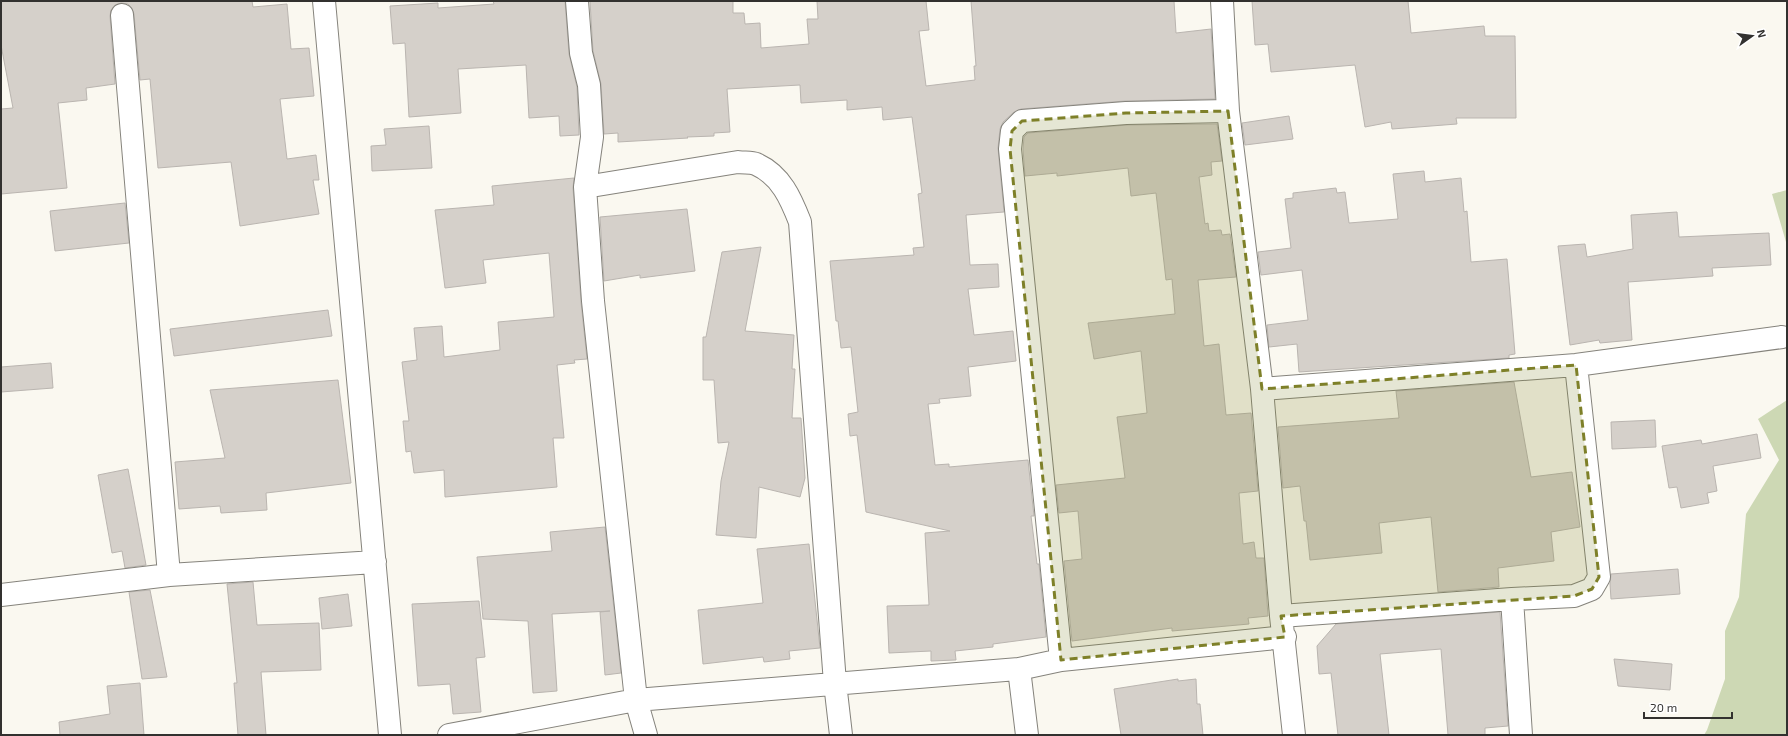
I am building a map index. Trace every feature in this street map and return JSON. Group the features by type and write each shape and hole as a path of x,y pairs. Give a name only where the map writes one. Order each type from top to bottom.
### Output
{"street":[{"path":"324,1 390,735"},
{"path":"577,1 581,53 589,84 592,136 585,187 593,301 636,700 646,735"},
{"path":"1222,1 1228,111 1262,389 1294,735"},
{"path":"122,15 170,575"},
{"path":"1061,660 1010,149 1012,131 1022,122 1029,121 1126,113 1228,111"},
{"path":"585,187 738,162 756,164 777,179 789,195 800,222 835,683 841,735"},
{"path":"1262,389 1576,365 1782,337"},
{"path":"448,735 636,700 1019,669 1061,660 1283,627 1512,599 1574,596 1592,589 1599,576 1576,365"},
{"path":"1,595 170,575 375,562"},
{"path":"1512,599 1521,735"},
{"path":"1019,669 1027,735"}],"highlighted area":[{"path":"1228,111 1262,389 1576,365 1599,577 1592,589 1574,596 1281,616 1285,637 1061,660 1010,149 1012,131 1022,121 1126,113"}],"green space":[{"path":"1787,190 1787,253 1786,242 1772,194"},
{"path":"1787,400 1787,735 1704,735 1725,679 1725,631 1739,597 1746,514 1779,460 1758,419"}],"building":[{"path":"1,1 252,1 253,7 287,4 291,49 309,48 314,96 280,99 287,159 316,155 319,180 313,180 319,214 240,226 231,162 158,168 150,79 140,80 134,14 132,8 128,4 121,3 115,5 111,10 110,16 115,84 86,88 87,100 58,103 67,188 1,194 1,109 13,108 1,45"},
{"path":"493,1 565,1 569,54 577,87 579,135 560,136 559,116 529,118 526,65 458,69 461,113 409,117 405,43 393,44 390,6 438,3 438,8 494,4"},
{"path":"590,1 733,1 733,13 744,13 745,24 760,23 761,48 809,44 807,19 818,19 817,1 926,1 929,30 919,31 926,86 975,80 974,66 976,66 971,1 1174,1 1176,33 1211,29 1215,99 1125,101 1021,109 1014,112 1003,122 1000,129 998,148 1004,212 966,215 970,265 998,264 999,287 968,289 974,335 1013,331 1016,361 968,367 971,396 939,399 940,403 928,404 935,465 949,464 949,467 1028,460 1034,516 1031,516 1037,564 1039,564 1046,637 993,644 993,647 955,651 956,660 931,661 931,651 889,653 887,606 929,605 925,533 950,531 866,512 857,435 850,436 848,414 858,412 851,347 841,348 838,321 836,321 830,261 914,255 913,248 924,247 918,194 922,193 912,117 883,120 882,107 847,110 847,100 801,103 800,85 727,89 730,132 714,133 714,136 618,142 618,133 604,134 601,84 593,51"},
{"path":"1252,1 1408,1 1411,33 1484,26 1485,36 1515,36 1516,118 1456,118 1457,124 1392,129 1391,122 1365,127 1355,65 1271,72 1268,44 1255,45"},
{"path":"1289,116 1293,139 1245,145 1242,123"},
{"path":"1217,124 1222,161 1211,162 1212,175 1199,177 1205,224 1208,223 1209,231 1221,230 1222,235 1230,234 1236,277 1198,280 1204,346 1219,344 1226,415 1251,413 1258,491 1239,493 1243,544 1254,542 1256,558 1264,558 1268,616 1248,618 1249,624 1172,631 1172,628 1072,641 1064,561 1082,559 1078,511 1059,513 1056,485 1125,478 1117,417 1147,413 1141,351 1094,359 1088,323 1175,314 1172,279 1166,280 1156,193 1131,196 1128,168 1057,176 1057,173 1025,176 1023,149 1024,137 1028,133 1127,125"},
{"path":"429,126 432,168 372,171 371,146 386,145 384,129"},
{"path":"1424,171 1425,182 1461,178 1464,212 1467,211 1471,262 1507,259 1515,354 1509,355 1509,358 1299,372 1297,344 1269,347 1267,325 1308,320 1302,270 1261,275 1258,252 1291,248 1285,199 1293,198 1293,193 1336,188 1337,193 1345,192 1349,223 1398,219 1393,174"},
{"path":"574,178 573,188 581,302 587,359 574,360 575,363 557,365 564,438 553,438 557,487 445,497 444,470 414,473 411,451 406,452 403,421 409,421 402,362 417,360 414,328 442,326 444,357 500,350 498,322 554,317 549,253 483,260 486,283 445,288 435,210 494,205 492,186"},
{"path":"125,203 129,243 55,251 50,211"},
{"path":"687,209 695,271 640,278 640,275 604,281 600,217"},
{"path":"1677,212 1679,237 1769,233 1771,265 1712,268 1713,276 1628,282 1632,340 1600,343 1599,340 1570,345 1558,246 1585,244 1587,257 1633,249 1631,215"},
{"path":"761,247 745,331 794,335 792,369 795,369 792,418 801,418 805,478 800,497 759,487 756,538 716,535 721,481 729,442 718,443 714,380 703,380 703,337 706,337 722,252"},
{"path":"328,310 332,336 174,356 170,329"},
{"path":"51,363 53,388 1,392 1,367"},
{"path":"338,380 351,483 266,493 267,510 221,513 220,506 179,509 175,462 225,458 210,390"},
{"path":"1514,382 1531,477 1572,472 1580,527 1551,532 1554,561 1498,568 1499,587 1438,592 1431,517 1379,523 1382,553 1310,560 1306,521 1304,521 1300,486 1283,488 1278,427 1399,418 1396,391"},
{"path":"1655,420 1656,447 1612,449 1611,422"},
{"path":"1757,434 1761,458 1713,466 1717,491 1707,493 1709,503 1681,508 1677,487 1669,488 1662,446 1701,440 1702,444"},
{"path":"128,469 146,565 125,568 122,551 112,553 98,475"},
{"path":"605,527 621,673 605,675 600,612 610,611 552,614 557,691 533,693 528,621 483,619 477,557 552,551 550,532"},
{"path":"809,544 820,648 789,651 790,659 764,662 763,657 703,664 698,610 763,603 757,549"},
{"path":"1678,569 1680,594 1611,599 1611,574"},
{"path":"253,582 257,625 319,623 321,670 261,672 266,735 238,735 234,683 237,683 227,584"},
{"path":"150,590 167,677 142,679 129,592"},
{"path":"348,594 352,626 322,629 319,598"},
{"path":"479,601 485,657 476,658 481,712 453,714 450,684 418,686 412,604"},
{"path":"1500,612 1508,726 1485,728 1485,735 1448,735 1441,649 1380,654 1389,735 1338,735 1331,673 1319,674 1317,646 1336,624"},
{"path":"1614,659 1672,664 1670,690 1618,686"},
{"path":"1178,679 1178,681 1196,679 1197,704 1200,704 1203,735 1121,735 1114,689"},
{"path":"140,683 144,735 60,735 59,722 110,714 107,686"}]}
